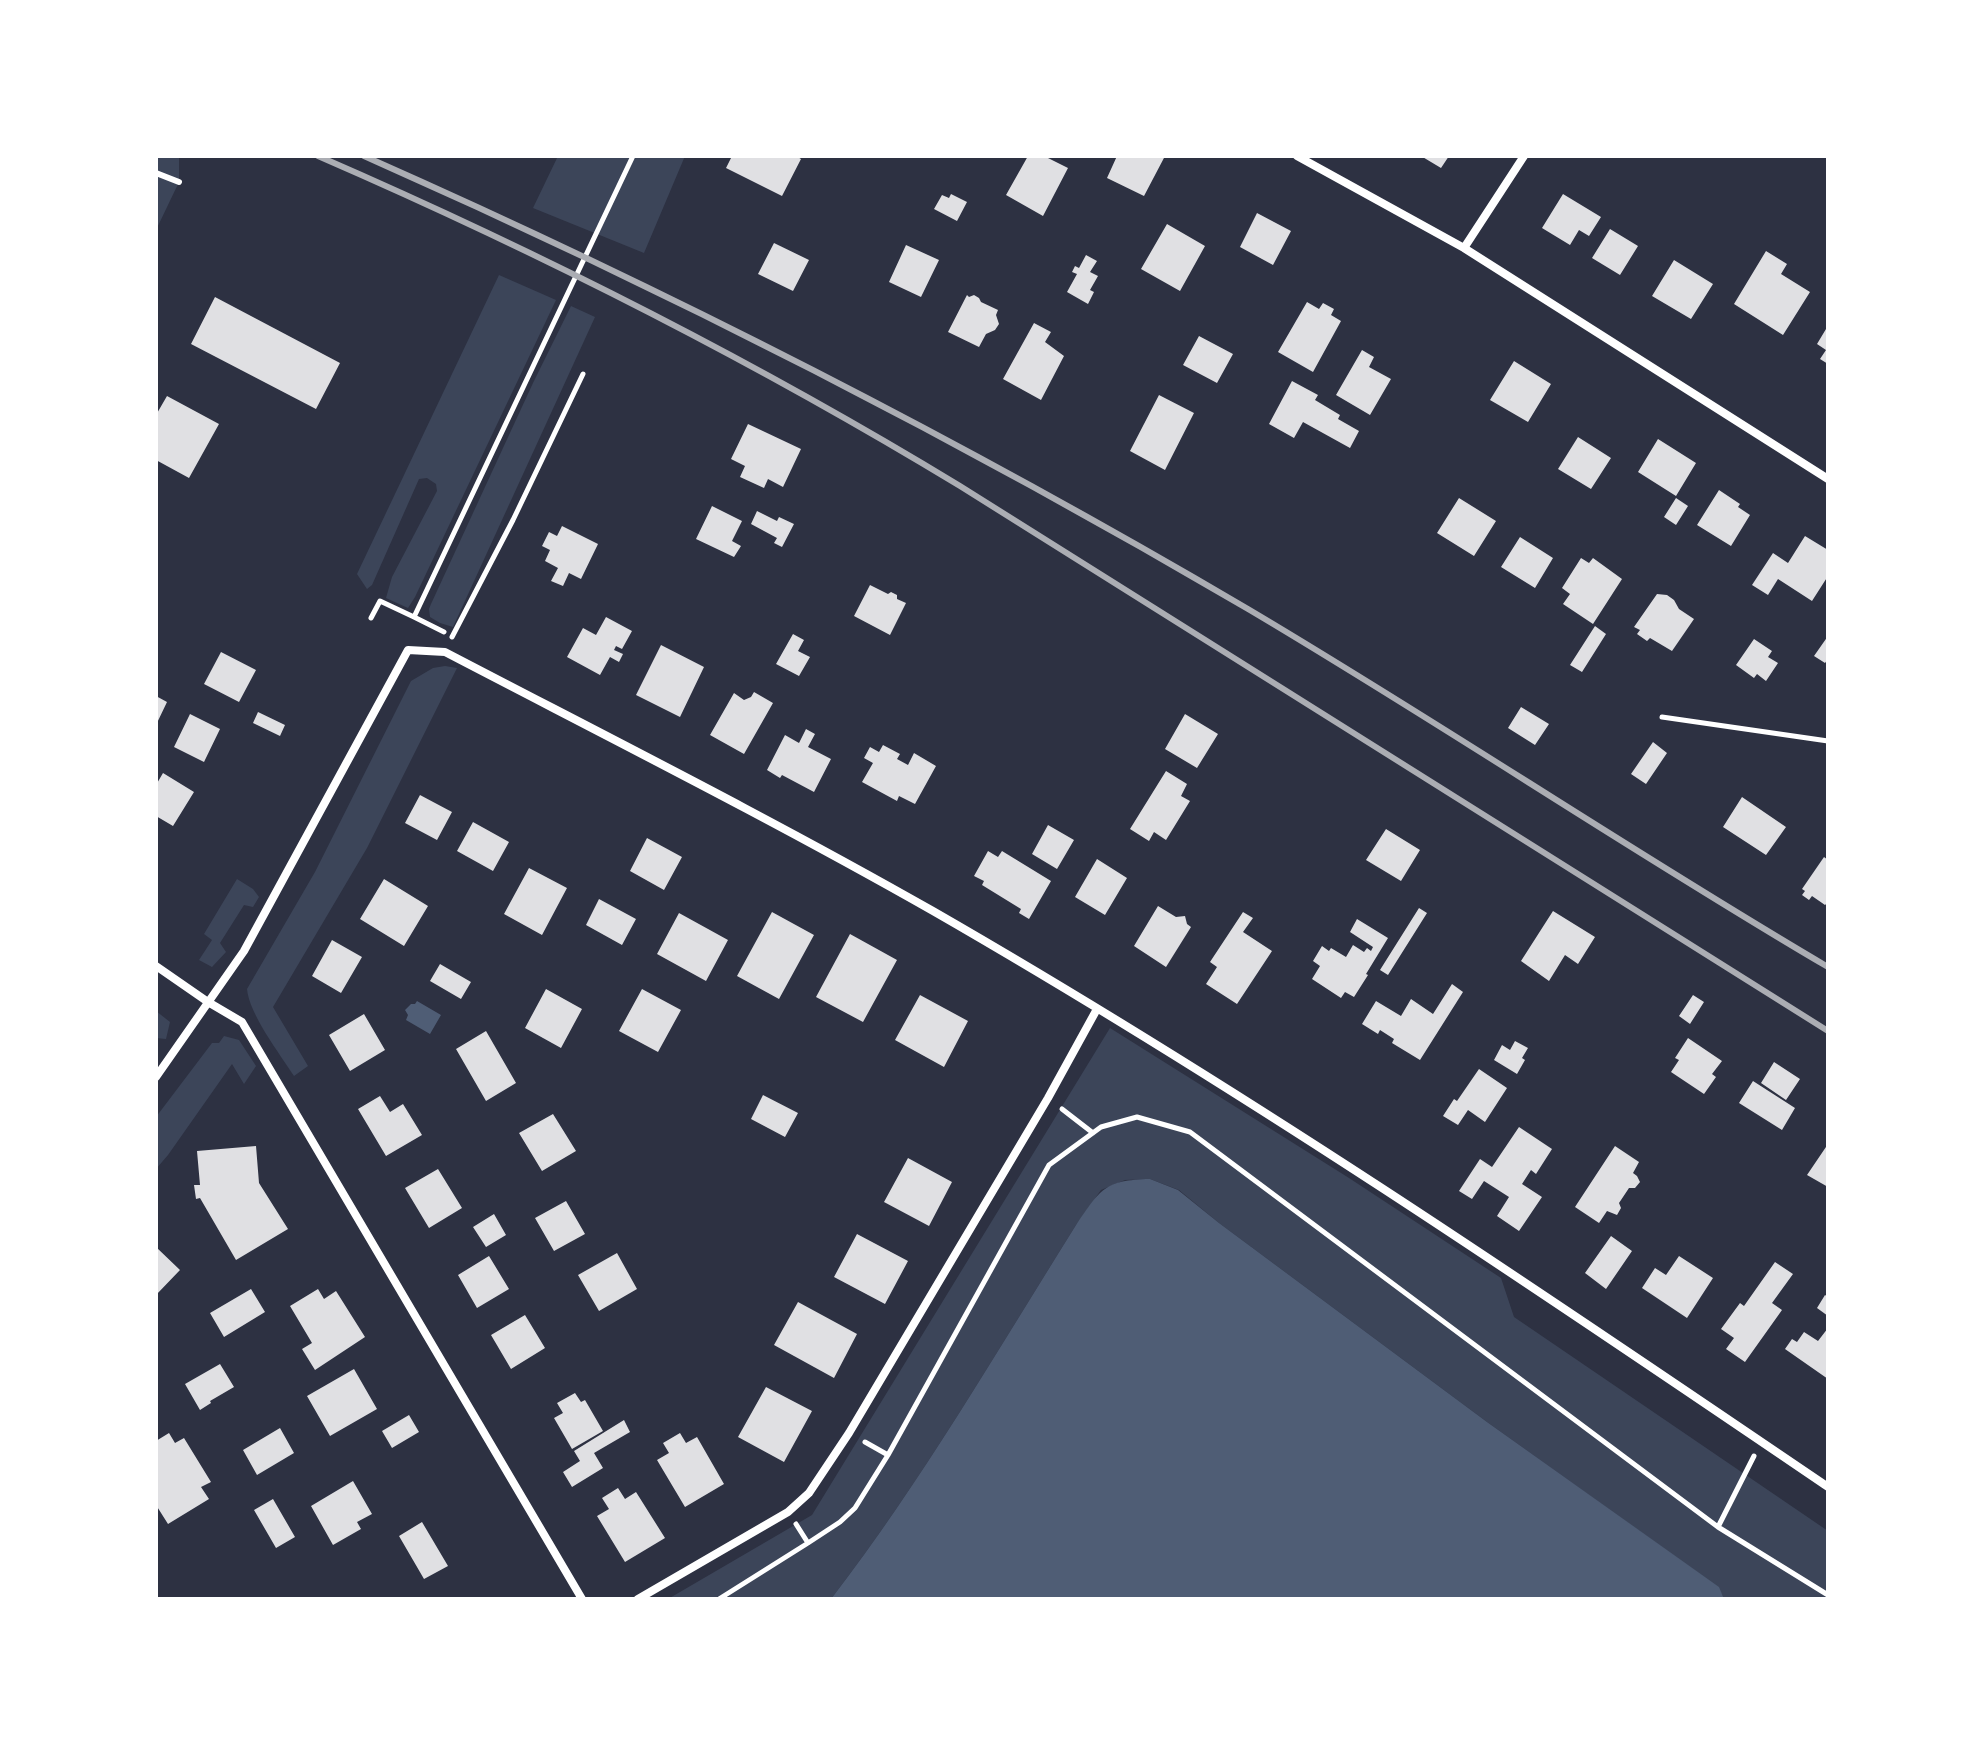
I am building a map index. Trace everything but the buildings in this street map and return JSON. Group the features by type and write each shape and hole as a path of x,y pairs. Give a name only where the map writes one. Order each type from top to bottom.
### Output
{"street":[{"path":"1297,156 1464,248 1828,479"},
{"path":"1464,248 1524,156"},
{"path":"156,1077 244,951 408,650 445,652 737,804 933,911 1097,1009 1374,1183 1828,1487"},
{"path":"156,966 242,1022 582,1599"},
{"path":"638,1599 788,1512 809,1493 849,1433 1048,1098 1097,1009"}],"lane":[{"path":"156,173 179,182"}],"path":[{"path":"414,617 633,156"},
{"path":"371,618 380,601 453,636 583,374"},
{"path":"1662,717 1828,741"},
{"path":"1048,1098 1093,1133"},
{"path":"719,1599 840,1522 855,1508 888,1455 1049,1165 1101,1127 1137,1117 1190,1132 1718,1527 1828,1595"},
{"path":"849,1433 888,1455"},
{"path":"1718,1527 1761,1442"}],"shaded area":[{"path":"156,156 179,156 179,182 156,230"},
{"path":"558,156 685,156 644,253 533,208"},
{"path":"499,275 556,300 408,608 386,598 392,577 437,491 436,484 427,478 419,479 372,585 367,589 357,574"},
{"path":"571,306 595,317 453,627 440,623 430,617 431,604"},
{"path":"433,668 457,668 367,848 273,1007 308,1066 294,1076 259,1022 247,989 315,872 411,681"},
{"path":"237,879 259,897 253,907 244,905 220,943 226,952 212,967 199,960 212,940 204,934"},
{"path":"417,1001 441,1015 430,1034 406,1020 408,1015 405,1010"},
{"path":"156,1011 170,1022 166,1039 156,1038"},
{"path":"1110,1028 1501,1278 1514,1317 1828,1531 1828,1599 1724,1599 1718,1587 1487,1422 1179,1190 1150,1179 1125,1180 1101,1190 928,1462 831,1599 668,1599 812,1515"},
{"path":"224,1036 239,1040 256,1066 244,1084 232,1064 156,1169 156,1117 212,1043 219,1043"},
{"path":"1150,1179 1178,1190 1487,1422 1719,1587 1724,1599 831,1599 928,1462 1076,1225 1098,1195 1113,1185"}],"railway":[{"path":"318,156 483,230 645,310 882,440 1828,1031"},
{"path":"364,156 701,314 1032,486 1321,653 1828,967"}]}
